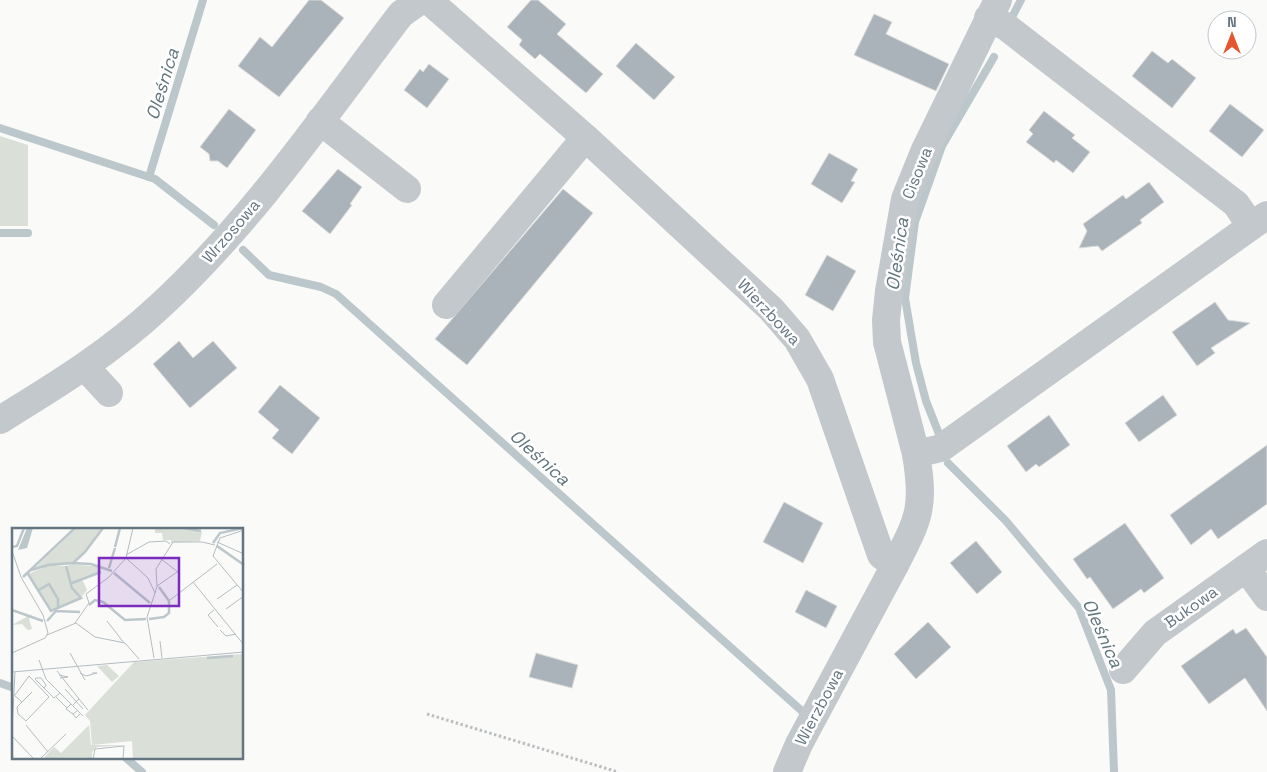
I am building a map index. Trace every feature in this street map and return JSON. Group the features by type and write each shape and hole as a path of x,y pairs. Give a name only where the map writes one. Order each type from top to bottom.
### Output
{"street":[{"name":"Wrzosowa","path":"0,420 86,368 160,307 222,244 320,121 401,14 421,0"},
{"name":"Wierzbowa","path":"428,0 585,138 765,303 797,339 820,379 881,555 895,565 799,744 787,772"},
{"name":"Cisowa","path":"895,565 914,526 919,511 922,485 916,454 888,351 886,320 889,291 905,199 910,184 993,9 1005,26 1259,220 941,448 916,454"},
{"path":"320,121 407,189"},
{"path":"446,305 585,138"},
{"path":"86,368 108,393"},
{"path":"1256,561 1267,597"},
{"name":"Bukowa","path":"1123,670 1155,633 1256,561"}],"path":[{"path":"427,714 618,772"}],"shaded area":[{"path":"0,136 28,145 28,226 0,226"}],"building":[{"path":"309,0 321,0 344,18 279,97 238,66 260,37 272,47"},
{"path":"531,0 538,0 566,24 557,34 603,74 586,93 540,54 535,59 519,45 522,40 507,27"},
{"path":"874,14 892,22 886,34 949,64 936,91 854,55"},
{"path":"636,43 675,77 654,100 616,66"},
{"path":"1152,51 1168,63 1172,59 1196,78 1172,108 1132,76"},
{"path":"429,64 449,79 427,108 404,90 420,69 423,72"},
{"path":"1230,104 1264,130 1242,157 1209,131"},
{"path":"229,109 256,130 227,168 218,161 210,161 209,154 200,147"},
{"path":"1044,111 1075,135 1072,138 1090,152 1073,173 1056,160 1054,163 1026,142 1033,134 1029,130"},
{"path":"829,153 858,169 851,181 855,182 842,203 811,184"},
{"path":"338,169 362,187 350,204 352,205 330,234 302,211"},
{"path":"1149,182 1164,202 1140,220 1142,223 1102,251 1098,246 1079,248 1087,231 1083,224 1123,195 1126,199"},
{"path":"563,189 593,213 467,365 435,339"},
{"path":"827,255 856,271 833,311 805,295"},
{"path":"1215,302 1228,320 1250,323 1211,348 1215,353 1197,366 1172,332"},
{"path":"179,341 193,358 213,341 237,368 190,408 153,364"},
{"path":"280,385 320,418 292,454 272,438 279,430 258,412"},
{"path":"1163,395 1177,415 1139,442 1125,423"},
{"path":"1049,415 1070,445 1039,467 1036,464 1026,472 1007,446"},
{"path":"1267,445 1267,504 1218,539 1211,529 1191,545 1170,515"},
{"path":"784,502 823,523 803,563 763,542"},
{"path":"1125,523 1164,578 1144,593 1141,589 1113,609 1090,577 1087,579 1073,559"},
{"path":"976,541 1002,572 977,594 950,563"},
{"path":"806,590 837,606 826,628 795,612"},
{"path":"928,622 951,647 916,679 894,654"},
{"path":"1246,628 1267,657 1267,711 1245,678 1209,704 1181,666 1233,629 1236,634"},
{"path":"536,653 578,665 572,688 529,677"}],"waterway":[{"name":"Oleśnica","path":"149,177 203,0"},
{"name":"Oleśnica","path":"1011,19 1021,0"},
{"name":"Oleśnica","path":"941,439 926,401 916,363 905,298 915,222 942,146 994,57"},
{"name":"Oleśnica","path":"0,128 155,179 214,225"},
{"name":"Oleśnica","path":"0,233 28,233"},
{"name":"Oleśnica","path":"243,250 269,275 321,287 336,294 803,712"},
{"name":"Oleśnica","path":"948,463 1006,521 1079,608 1111,690 1114,772"},
{"name":"Oleśnica","path":"0,683 12,687"},
{"name":"Oleśnica","path":"128,760 142,772"}]}
